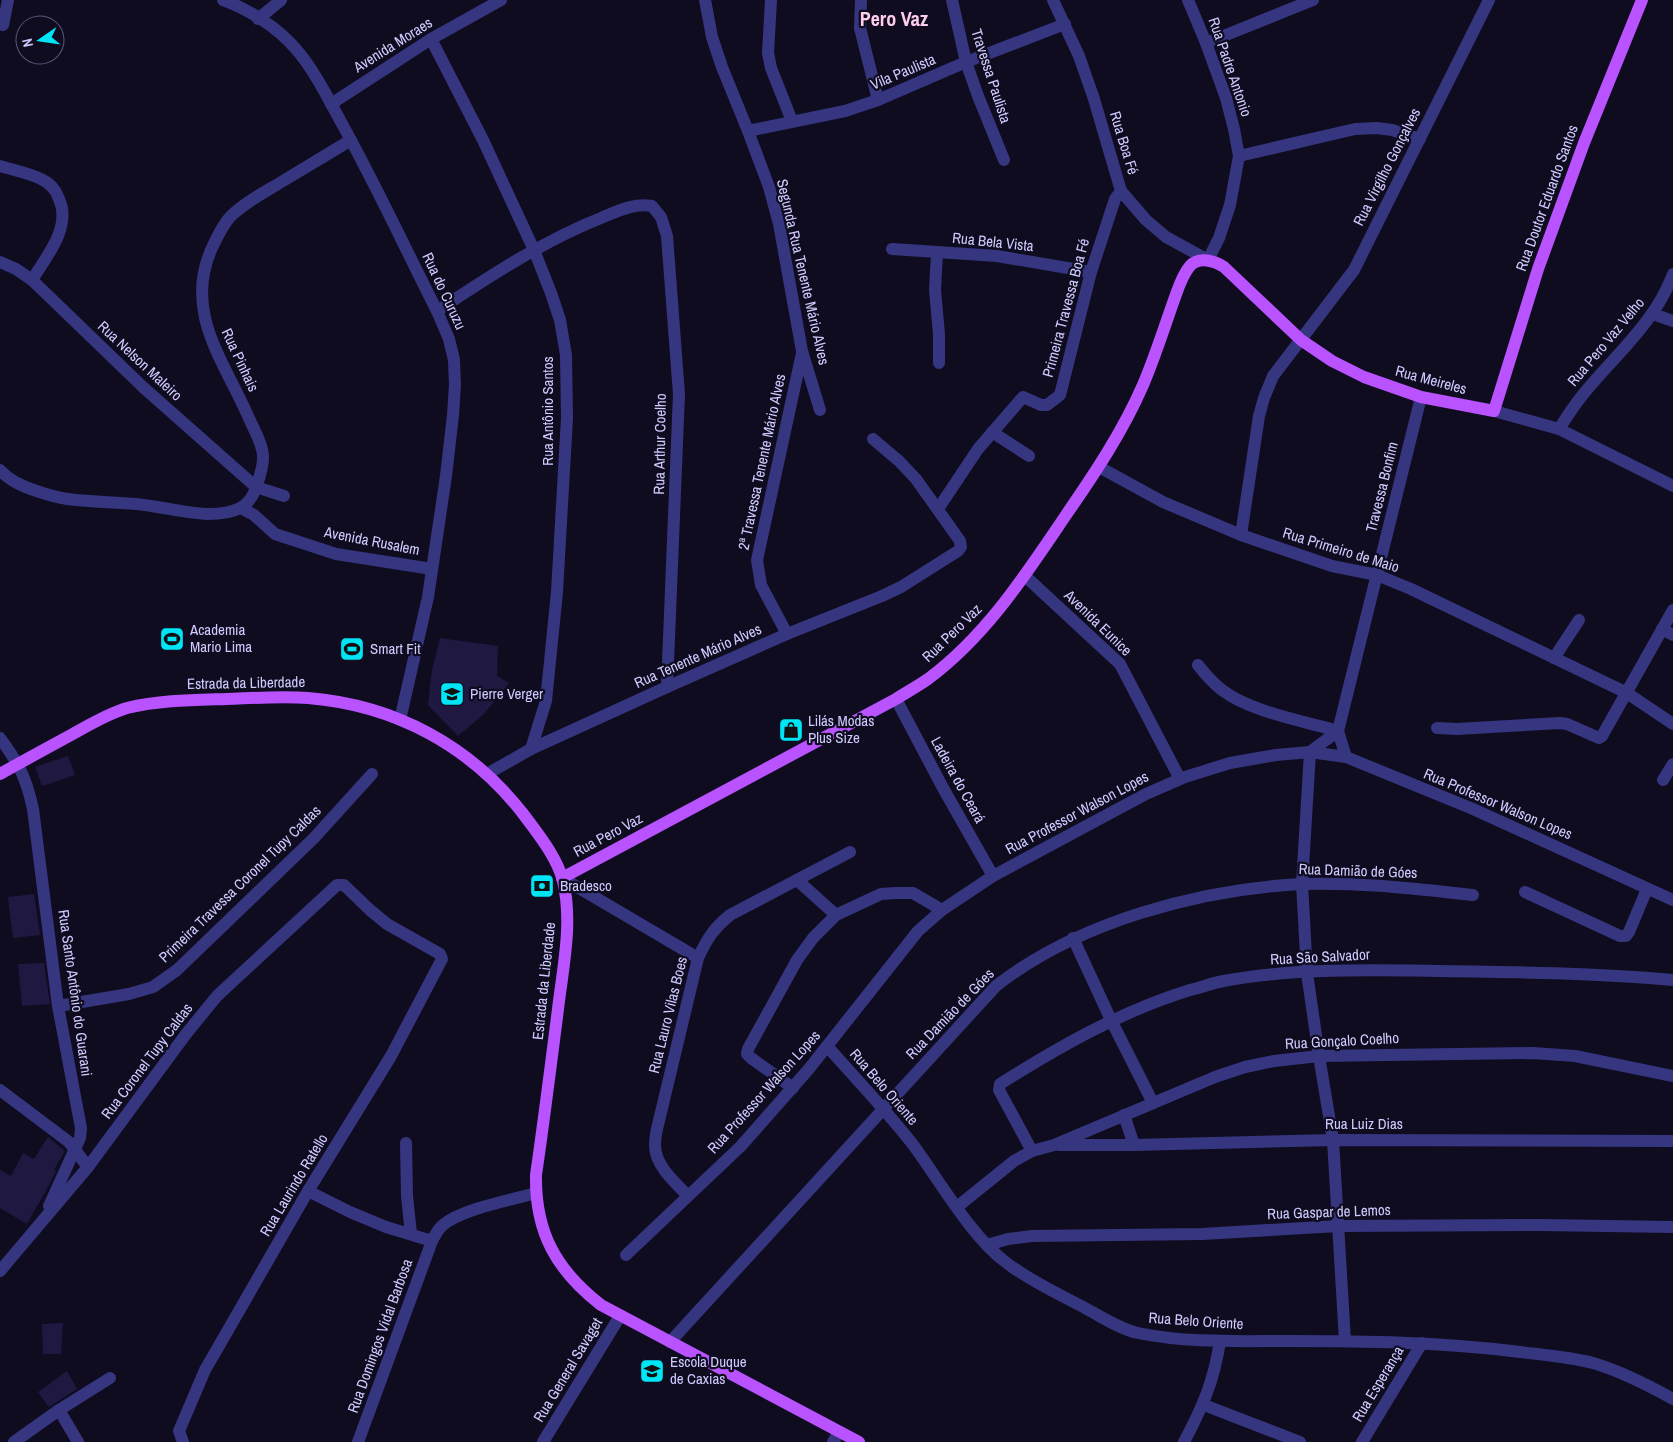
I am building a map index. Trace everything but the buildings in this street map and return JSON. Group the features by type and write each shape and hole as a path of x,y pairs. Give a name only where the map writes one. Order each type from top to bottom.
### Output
{"main road":[{"name":"Rua Doutor Eduardo Santos","path":"1494,411 1538,269 1584,143 1642,0"},
{"name":"Rua Meireles","path":"1208,260 1224,267 1300,340 1332,361 1364,377 1422,397 1494,411"},
{"name":"Rua Pero Vaz","path":"562,878 896,699 928,679 959,651 991,620 1026,576 1099,467 1143,384 1187,270 1198,261 1208,260"},
{"name":"Estrada da Liberdade","path":"0,774 102,718 123,709 167,701 280,697 336,701 367,708 400,720 427,731 487,774 507,793 552,857 562,878 566,898 566,941 536,1175 536,1193 549,1245 570,1278 601,1305 670,1342 836,1437 859,1442"}],"street":[{"path":"3,25 8,0"},
{"name":"Rua do Curuzu","path":"223,0 258,18 295,48 331,104 351,140 437,311 449,339 455,385 446,476 428,597 400,720"},
{"path":"258,18 281,0"},
{"name":"Avenida Moraes","path":"331,104 431,39 501,0"},
{"name":"Segunda Rua Tenente Mário Alves","path":"705,0 712,36 722,67 769,187 779,224 802,351 820,410"},
{"path":"772,0 768,53 771,68 792,121"},
{"path":"861,0 860,28 878,100"},
{"name":"Travessa Paulista","path":"952,0 966,62 1004,160"},
{"name":"Rua Boa Fé","path":"1053,0 1079,56 1094,99 1121,191 1146,220 1166,237 1208,260"},
{"name":"Rua Padre Antonio","path":"1188,0 1206,42 1226,98 1239,156 1230,205 1219,238 1208,260"},
{"name":"Rua Virgilho Gonçalves","path":"1241,535 1259,416 1273,376 1354,270 1489,0"},
{"path":"1206,42 1309,1"},
{"name":"Vila Paulista","path":"748,131 845,111 878,100 966,62 1064,24"},
{"name":"Rua Antônio Santos","path":"431,39 483,140 534,250 560,320 566,356 567,418 557,592 550,674 546,701 531,749"},
{"path":"1239,156 1355,129 1377,128 1392,130 1420,139"},
{"name":"Rua Pinhais","path":"241,508 249,501 256,488 263,455 259,441 241,401 214,348 202,306 202,283 207,260 216,237 230,218 248,202 351,140"},
{"path":"0,166 42,179 55,190 62,204 63,221 57,238 32,280"},
{"name":"Primeira Travessa Boa Fé","path":"992,432 1023,397 1041,405 1047,405 1060,395 1090,272 1115,199 1121,191"},
{"name":"Rua Arthur Coelho","path":"534,250 585,224 630,206 643,204 652,206 661,217 667,236 679,394 667,687"},
{"name":"Rua Bela Vista","path":"892,249 997,256 1090,272"},
{"path":"437,311 486,278 534,250"},
{"path":"937,253 936,290 939,363"},
{"name":"Rua Nelson Maleiro","path":"0,262 16,269 32,280 144,388 256,488"},
{"name":"Rua Pero Vaz Velho","path":"1559,429 1580,398 1653,314 1673,274"},
{"path":"1653,314 1673,321"},
{"name":"2ª Travessa Tenente Mário Alves","path":"786,634 761,585 757,560 802,351"},
{"name":"Travessa Bonfim","path":"1338,731 1422,397"},
{"name":"Rua Meireles","path":"1494,411 1559,429 1673,486"},
{"path":"873,439 899,461 916,479 938,509 978,449 992,432 1029,456"},
{"name":"Rua Primeiro de Maio","path":"1099,467 1163,502 1241,535 1332,566 1378,575 1627,693 1673,724"},
{"path":"2,475 24,487 48,495 78,500 137,504 207,514 226,513 241,508"},
{"path":"256,488 284,496"},
{"name":"Avenida Rusalem","path":"241,508 254,515 275,534 336,554 432,569"},
{"name":"Rua Tenente Mário Alves","path":"487,774 531,749 786,634 882,596 926,573 961,547 960,542 938,509"},
{"name":"Avenida Eunice","path":"1026,576 1120,664 1180,779"},
{"path":"1437,728 1457,729 1560,722 1596,738 1602,736 1627,693 1667,632 1673,610"},
{"path":"1554,658 1579,620"},
{"path":"1198,665 1224,690 1240,700 1260,708 1338,731"},
{"name":"Ladeira do Ceará","path":"896,699 943,788 993,876"},
{"path":"1338,731 1310,752 1302,884 1307,973 1333,1140 1345,1341"},
{"path":"1338,731 1346,758"},
{"name":"Rua Santo Antônio do Guarani","path":"0,738 18,764 28,786 33,809 58,1006 81,1128 80,1138 42,1222"},
{"name":"Rua Professor Walson Lopes","path":"626,1255 741,1146 793,1088 918,932 942,910 993,876 1146,794 1180,779 1230,763 1276,754 1310,752 1346,758 1473,809 1673,900"},
{"path":"1663,780 1673,764"},
{"name":"Primeira Travessa Coronel Tupy Caldas","path":"58,1006 129,994 153,987 177,970 314,838 372,774"},
{"name":"Rua Lauro Vilas Boes","path":"688,1196 666,1173 658,1159 655,1147 657,1129 698,958 716,926 730,915 850,852"},
{"path":"562,878 698,958"},
{"path":"798,880 836,915"},
{"name":"Rua Damião de Góes","path":"670,1342 996,986 1026,964 1073,938 1142,914 1194,899 1234,891 1302,884 1384,886 1473,895"},
{"name":"Rua Coronel Tupy Caldas","path":"0,1271 88,1167 186,1034 217,996 336,885 344,885 387,924 440,954 442,959"},
{"path":"1525,892 1620,936 1626,936 1647,889"},
{"path":"793,1088 750,1058 748,1049 797,960 813,938 836,915 881,894 913,893 942,910"},
{"path":"1073,938 1111,1020 1153,1103"},
{"name":"Rua Laurindo Ratello","path":"181,1437 205,1370 308,1191 391,1056 442,959"},
{"name":"Rua São Salvador","path":"1032,1151 999,1090 1000,1084 1111,1020 1141,1007 1218,982 1258,976 1376,970 1497,972 1673,980"},
{"name":"Rua Belo Oriente","path":"827,1046 884,1109 987,1245 1009,1265 1032,1280 1109,1321 1136,1333 1169,1338 1422,1343 1498,1349 1594,1363 1672,1397"},
{"name":"Rua Gonçalo Coelho","path":"957,1207 998,1173 1032,1151 1054,1144 1215,1077 1245,1067 1274,1061 1319,1056 1533,1052 1575,1056 1673,1076"},
{"path":"0,1090 60,1134 69,1142 88,1167"},
{"path":"1124,1115 1134,1145"},
{"name":"Rua Luiz Dias","path":"1054,1144 1134,1145 1333,1140 1673,1141"},
{"path":"406,1143 407,1196 411,1234"},
{"path":"308,1191 386,1227 432,1240 443,1225 461,1214 536,1193"},
{"name":"Rua Gaspar de Lemos","path":"987,1245 1032,1236 1202,1234 1338,1226 1541,1225 1673,1227"},
{"name":"Rua Domingos Vidal Barbosa","path":"358,1442 432,1240"},
{"name":"Rua General Savaget","path":"543,1442 620,1316"},
{"path":"1184,1442 1204,1405 1213,1377 1220,1340"},
{"name":"Rua Esperança","path":"1362,1442 1422,1343"},
{"path":"14,1442 59,1410 110,1378"},
{"path":"1204,1405 1300,1442"},
{"path":"59,1410 78,1442"}],"place":[{"name":"Academia Mario Lima","path":"172,639"},
{"name":"Smart Fit","path":"352,649"},
{"name":"Pierre Verger","path":"452,694"},
{"name":"Lilás Modas Plus Size","path":"791,730"},
{"name":"Bradesco","path":"542,886"},
{"name":"Escola Duque de Caxias","path":"652,1371"}],"district":[{"name":"Pero Vaz","path":"894,19"}]}
